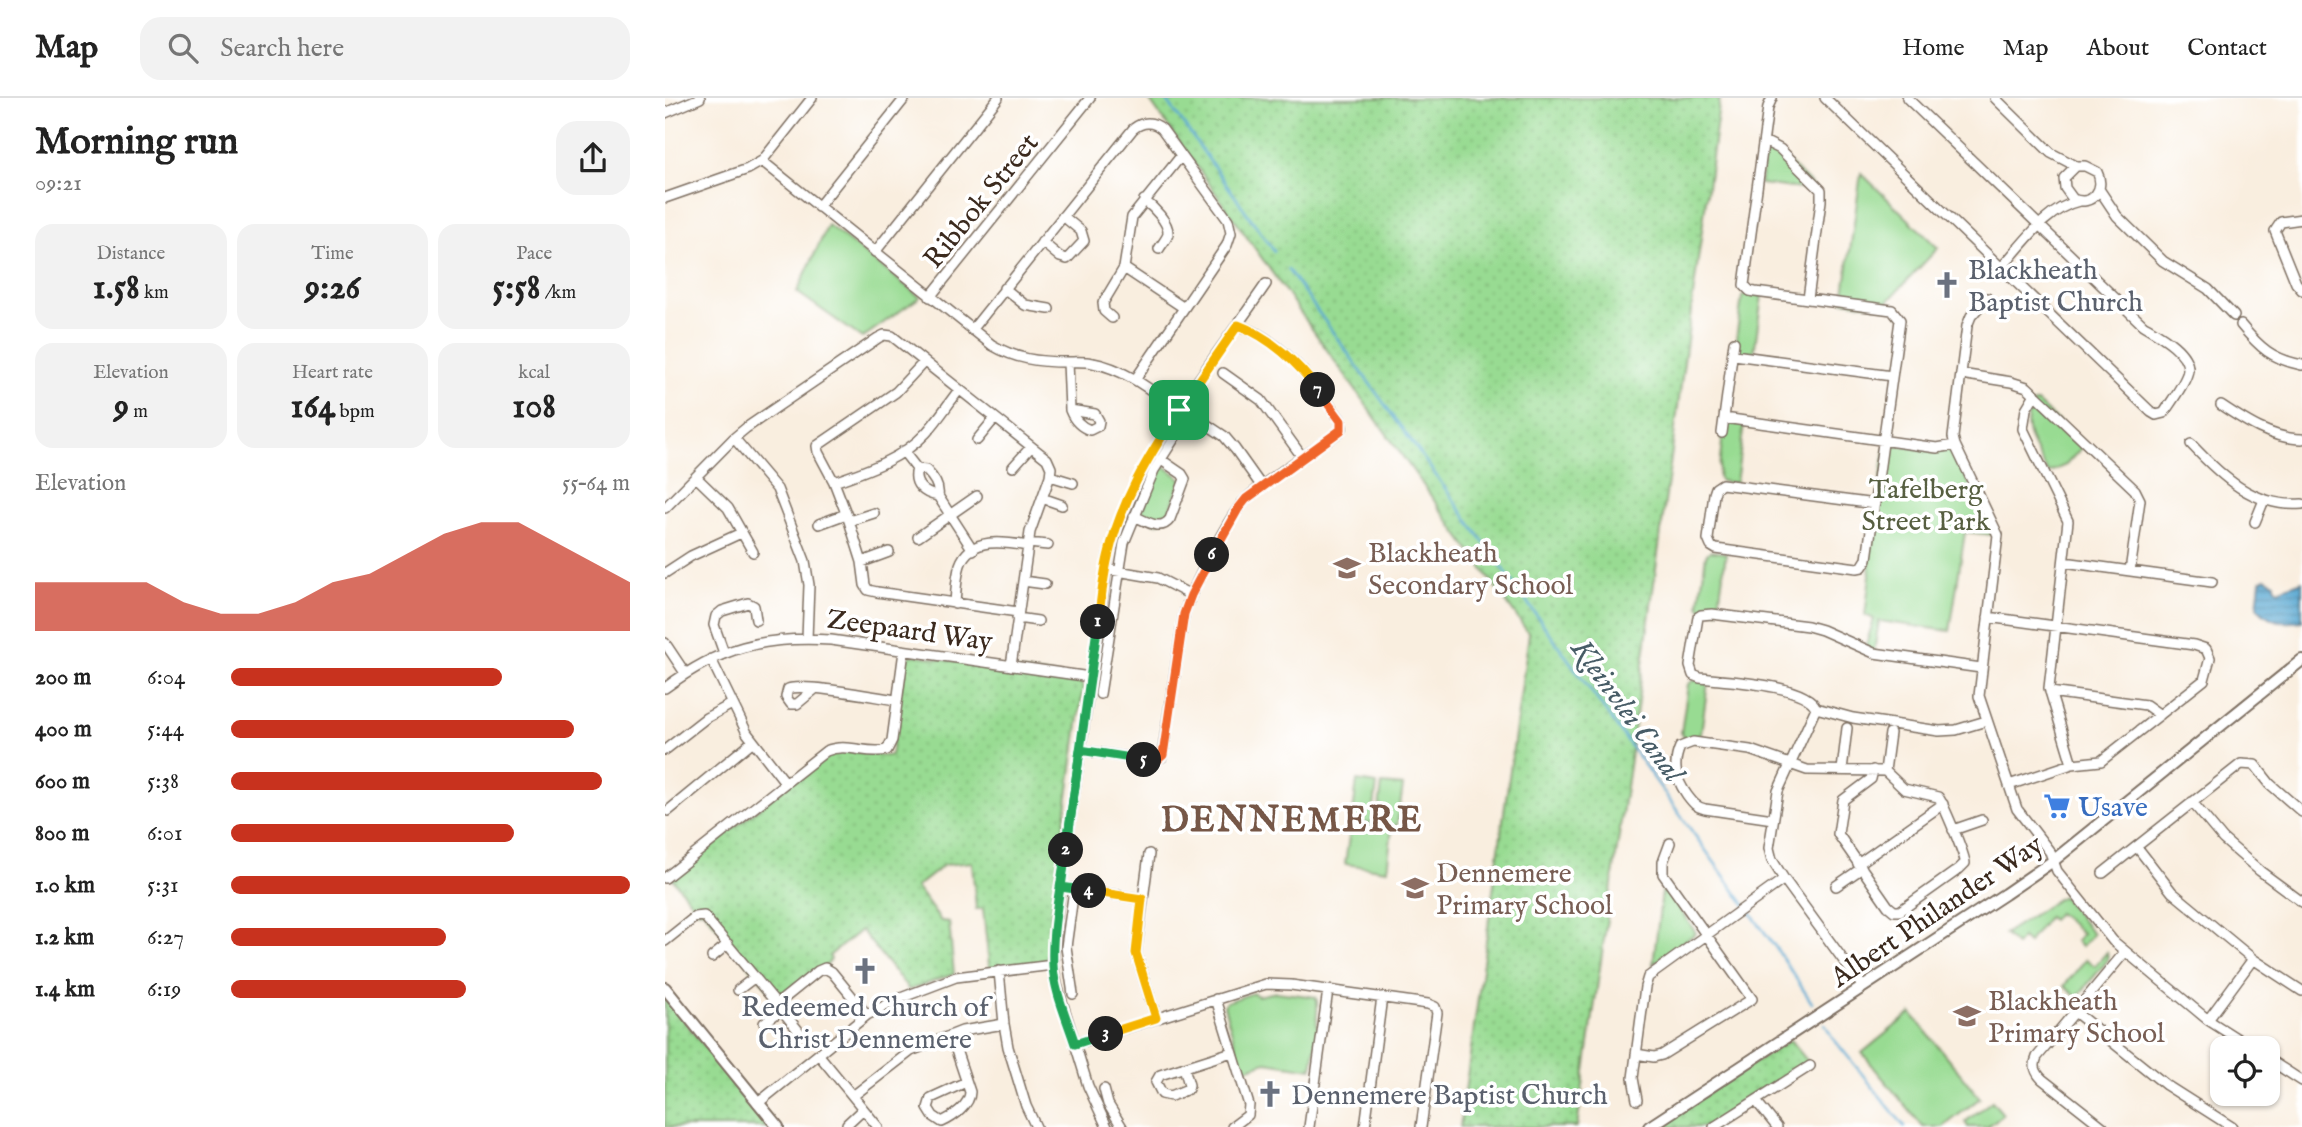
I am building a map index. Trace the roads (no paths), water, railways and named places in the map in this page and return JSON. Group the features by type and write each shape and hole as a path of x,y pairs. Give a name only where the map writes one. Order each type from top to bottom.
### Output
{"street":[{"path":"665,113 700,98"},
{"path":"665,198 748,169 762,161 812,98"},
{"path":"818,207 905,98"},
{"path":"875,252 998,98"},
{"name":"Ribbok Street","path":"930,297 1090,98"},
{"path":"1772,98 1768,107 1744,285 1750,291 1892,310 1898,316 1900,324 1892,376 1875,503 1867,559 1863,566 1854,568 1716,549 1708,539 1713,497 1719,486 1728,484 1875,503"},
{"path":"1995,98 2051,153 2076,166 2085,166 2097,172 2100,177 2099,189 2092,199 2053,213"},
{"path":"1830,99 2151,412 2156,415 2164,413 2187,374 2187,362 2167,339 2143,325 2040,227 1914,100"},
{"path":"972,330 1133,129 1139,124 1151,123 1159,126 1228,220 1231,233 1227,245 1135,380"},
{"path":"1764,141 1780,149 1821,190 1808,299"},
{"path":"2051,153 2073,199 2095,203 2117,216"},
{"path":"1112,318 1104,311 1103,303 1124,268 1130,223 1135,211 1181,156"},
{"path":"762,161 930,297 1007,354 1040,362 1090,362 1135,380 1179,410"},
{"path":"2002,267 2053,213 2065,183 2076,166"},
{"path":"2099,189 2117,216 2163,261 2209,289 2234,316"},
{"path":"1145,200 1167,229 1167,237 1159,249"},
{"path":"1042,242 1060,257 1067,259 1084,241 1081,231 1063,216"},
{"path":"2302,219 2281,222 2275,231 2296,283 2302,290"},
{"path":"1124,268 1184,308"},
{"path":"1107,1127 1093,1100 1053,965 1061,887 1105,569 1116,528 1137,478 1179,410 1266,284"},
{"path":"1004,288 1025,305 1049,309"},
{"path":"1987,298 1969,320 1953,433 1955,445 1998,535 1979,696 1986,721 2019,813 2050,852 2057,871 2075,895 2125,952 2208,1020 2233,1036"},
{"path":"1080,750 1152,761 1162,757 1183,622 1191,595 1238,509 1246,499 1342,428 1341,421 1296,362 1247,328 1238,325"},
{"path":"2241,325 2265,351 2284,362 2302,365"},
{"path":"665,508 734,438 881,336 892,336 1047,459 1051,468 1051,476 1028,544 1011,666"},
{"path":"1721,433 1734,342"},
{"path":"1734,355 1892,376"},
{"path":"924,362 896,392 817,446 848,518 862,562 865,586 872,592 1018,615 1038,621"},
{"path":"1068,362 1070,410"},
{"path":"1223,373 1261,400 1303,458"},
{"path":"1961,374 2018,383 2027,387 2137,493 2140,500 2130,571"},
{"path":"834,482 874,468 903,451 927,432 959,390"},
{"path":"2035,394 2026,409 2024,429 2067,517 2069,528 2052,646 2050,692 2072,764"},
{"path":"2221,405 2262,429 2288,439 2302,439"},
{"path":"1100,694 1124,543 1160,459 1184,423 1195,417 1231,443 1262,487"},
{"path":"977,440 995,418"},
{"path":"1724,418 1937,448 1955,445"},
{"path":"734,438 777,489 805,561 809,585 807,639"},
{"path":"2191,444 2244,492 2271,502 2302,504"},
{"path":"1013,467 1031,447"},
{"path":"903,451 917,468 924,469 931,475 938,488 938,496 973,550"},
{"path":"1134,516 1161,526 1170,519 1185,479 1160,459"},
{"path":"917,468 915,477 922,489 927,494 938,496"},
{"path":"1051,476 1073,483"},
{"path":"696,477 728,508 753,552"},
{"path":"918,537 977,496"},
{"path":"1042,498 1062,505"},
{"path":"2255,522 2264,500"},
{"path":"819,524 874,513"},
{"path":"665,573 691,556 741,533"},
{"path":"954,604 961,564 973,550 992,542 1048,545"},
{"path":"862,562 889,552"},
{"path":"2064,562 2212,582"},
{"path":"1105,569 1158,578 1191,595"},
{"path":"1023,581 1045,584"},
{"path":"724,653 714,625 716,616 722,611 748,603 754,606 756,620"},
{"path":"1981,668 1874,653 1808,626 1712,614 1699,616 1696,623 1690,666 1693,675 1700,678 1788,691 1810,700 1816,708 1853,718 1939,731 1956,730 1986,721"},
{"path":"1988,617 2194,645 2206,649 2210,658 2204,680 2102,761 2072,764 2009,785"},
{"name":"Zeepaard Way","path":"665,688 685,673 724,653 766,641 807,639 1090,677"},
{"path":"665,643 685,673"},
{"path":"665,878 823,753 844,747 881,752 887,750 892,740 904,651"},
{"path":"711,659 753,741 785,782"},
{"name":"Albert Philander Way","path":"1649,1127 2053,861 2302,660"},
{"path":"815,689 896,700"},
{"path":"2050,692 2146,705 2160,715"},
{"path":"665,750 706,718 732,704"},
{"path":"1816,708 1778,792 1770,856 1863,987"},
{"path":"1842,770 1847,727"},
{"path":"1885,771 1890,733"},
{"path":"668,811 753,741"},
{"path":"1773,819 1698,808 1677,780 1675,773 1678,752 1683,744 1693,742 1758,752 1807,770 1873,770 1885,771 1904,789 1936,796 1943,804 1965,856 1965,865 1900,911 1889,908 1838,834 1845,798 1871,779 1873,770"},
{"path":"2103,873 2230,770 2241,764 2247,763 2260,770 2270,784 2302,812"},
{"path":"2192,802 2224,838 2260,871 2302,902"},
{"path":"1836,886 1943,804"},
{"path":"1952,830 1982,820"},
{"path":"1670,843 1665,855 1663,874 1752,999"},
{"path":"2137,847 2172,892 2253,959 2302,991"},
{"path":"1149,855 1136,953 1156,1018"},
{"path":"1637,1100 1633,1077 1647,979 1784,878"},
{"path":"1061,887 1142,899"},
{"path":"1073,994 1066,947 1074,889"},
{"path":"665,941 695,917 707,917 801,1034"},
{"path":"712,957 728,944"},
{"path":"2103,1127 2042,1079 2034,1065 2036,1057 2125,952"},
{"path":"2208,1020 2253,959"},
{"path":"758,1103 867,1016 898,999 944,981 1053,965"},
{"path":"764,1023 818,971 828,968 867,1016"},
{"path":"999,971 1004,1024 1031,1125"},
{"path":"738,990 755,977"},
{"path":"1075,1044 1266,984 1433,1005 1437,1013 1421,1127"},
{"path":"665,988 778,1127"},
{"path":"1309,1127 1328,990"},
{"path":"1636,1054 1654,1057 1662,1055 1761,994"},
{"path":"1365,1127 1382,997"},
{"path":"1216,999 1249,1109 1246,1117 1232,1127"},
{"path":"2075,1012 2166,1085 2232,1127"},
{"path":"853,1096 904,1055 969,1029 1004,1024"},
{"path":"951,1035 966,1082 970,1095 967,1103 944,1122 936,1119 928,1108 931,1097 966,1082"},
{"path":"1184,1067 1232,1052"},
{"path":"819,1055 878,1127"},
{"path":"1714,1127 1810,1066"},
{"path":"2280,1067 2302,1081"},
{"path":"1104,1089 1108,1104 1122,1127"},
{"path":"1756,1101 1777,1127"},
{"path":"847,1124 863,1109"}],"water":[{"path":"2266,578 2275,583 2278,590 2302,581 2302,621 2278,621 2257,607 2260,581"}],"waterway":[{"name":"Kleinvlei Canal","path":"1165,98 1274,251"},
{"name":"Kleinvlei Canal","path":"1288,270 1776,948 1812,1003"},
{"name":"Kleinvlei Canal","path":"1825,1024 1832,1037 1905,1127"}],"place":[{"name":"Blackheath Baptist Church","path":"1947,285"},
{"name":"Blackheath Secondary School","path":"1347,568"},
{"name":"Usave","path":"2057,806"},
{"name":"Dennemere Primary School","path":"1415,888"},
{"name":"Redeemed Church of Christ Dennemere","path":"865,971"},
{"name":"Blackheath Primary School","path":"1967,1016"},
{"name":"Dennemere Baptist Church","path":"1270,1094"}],"district":[{"name":"DENNEMERE","path":"1292,819"}],"park label":[{"name":"Tafelberg Street Park","path":"1926,504"}]}
